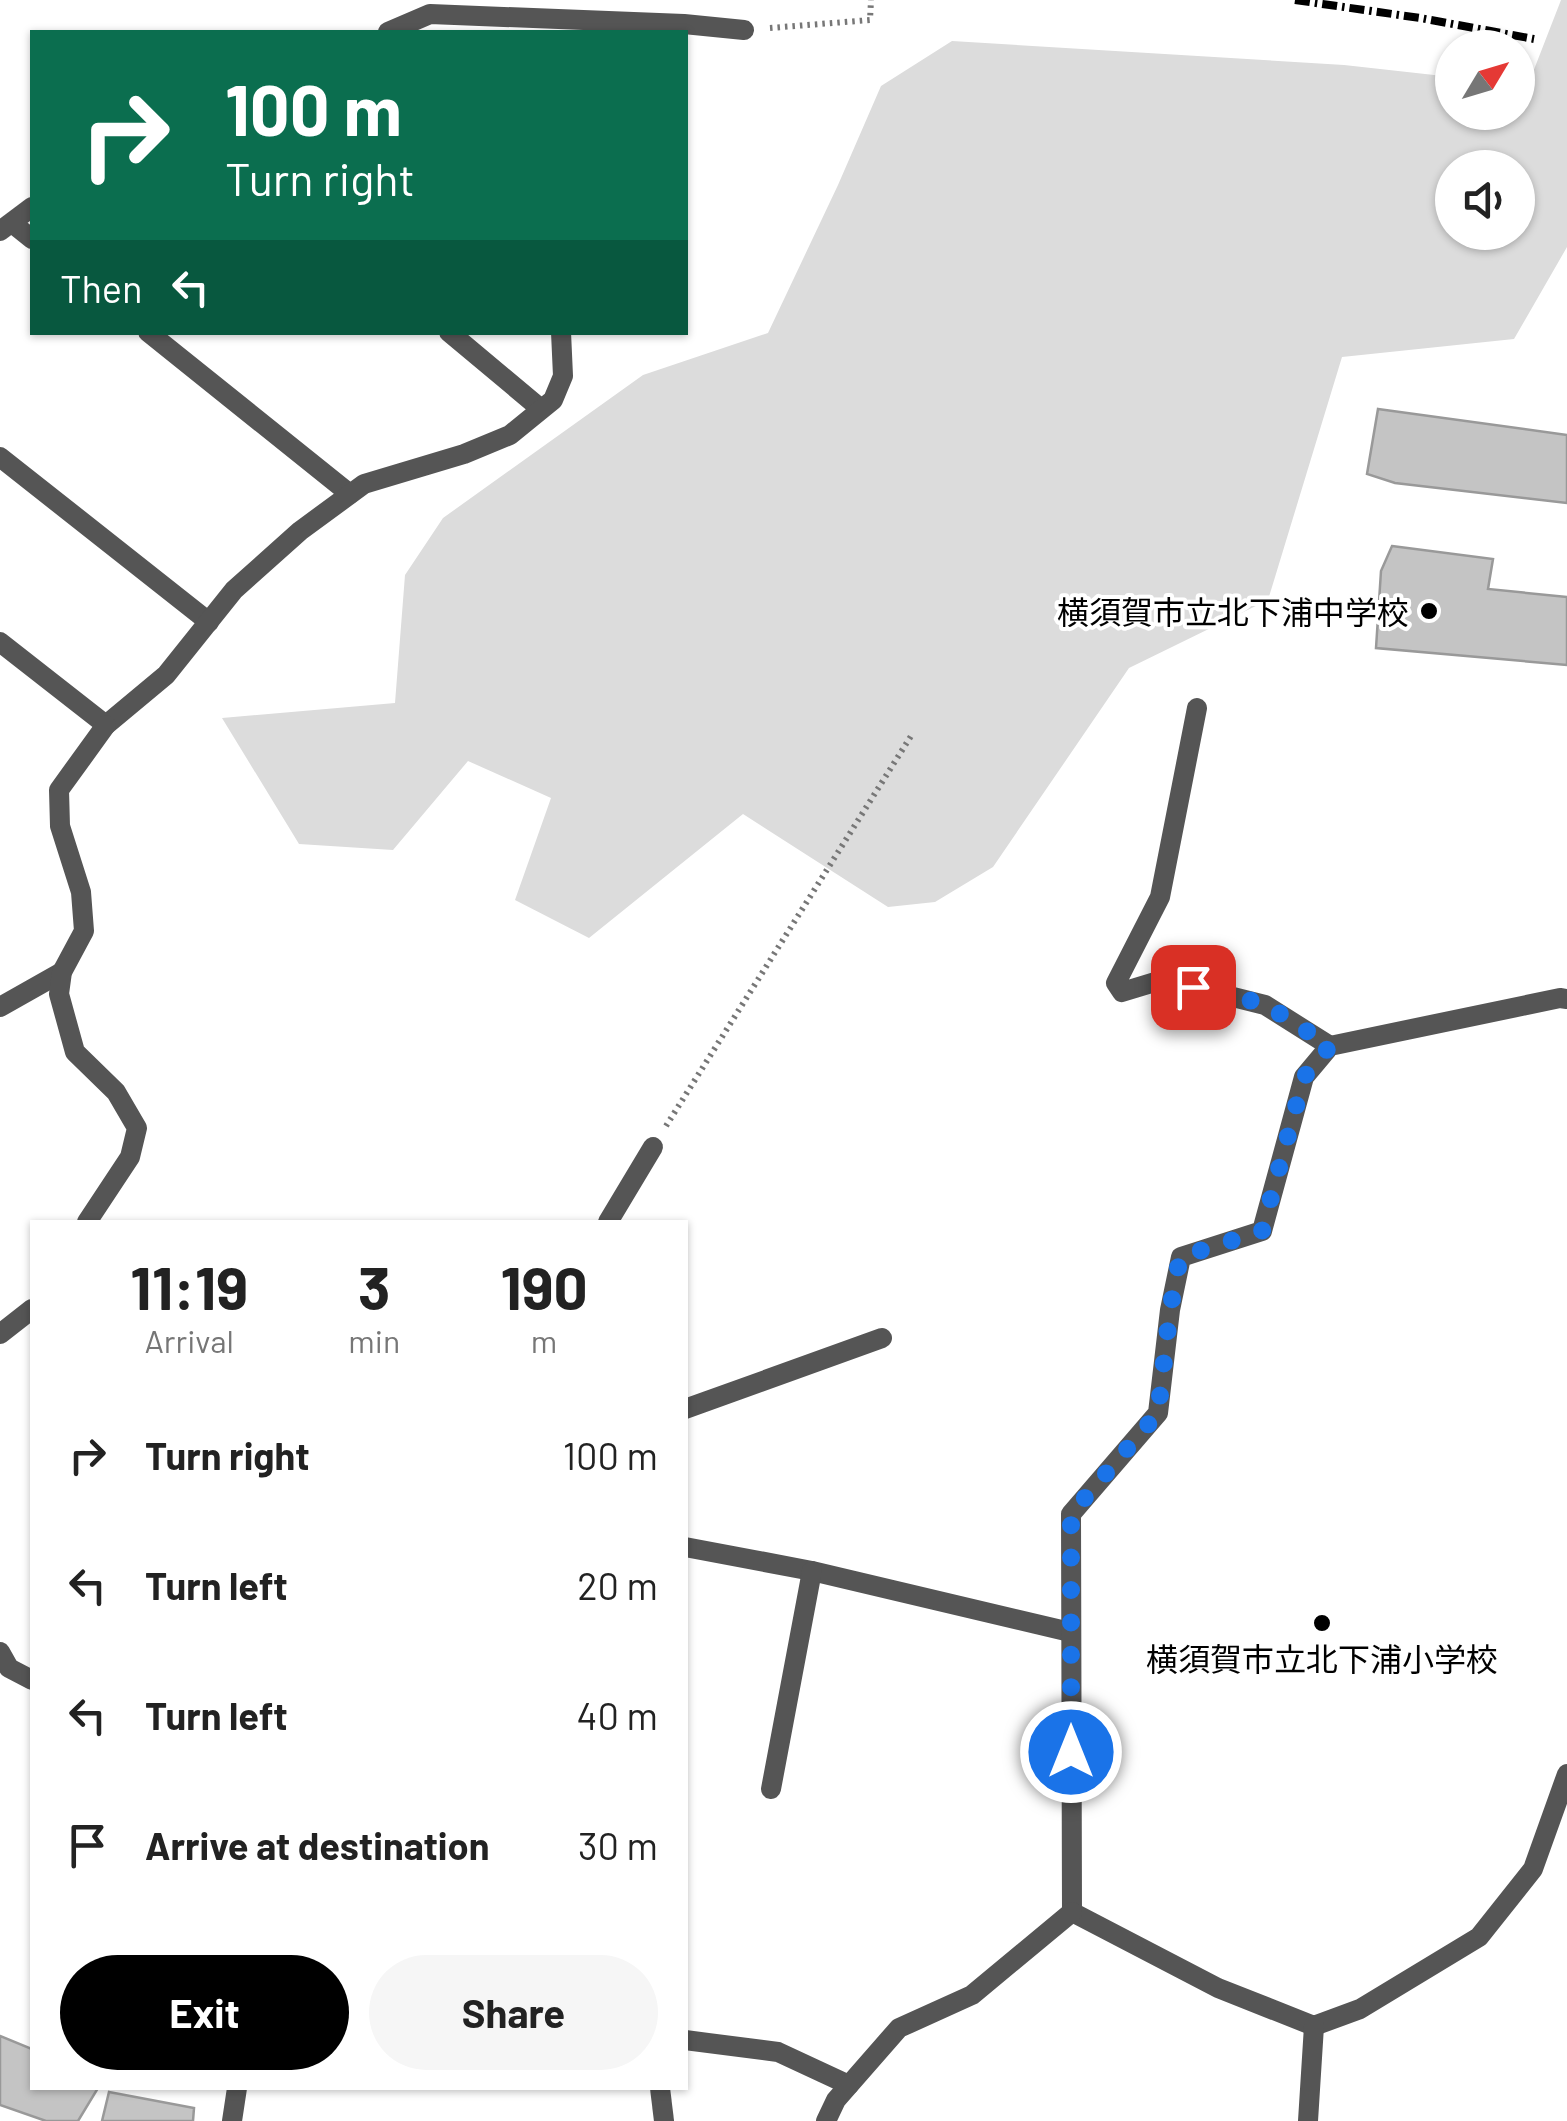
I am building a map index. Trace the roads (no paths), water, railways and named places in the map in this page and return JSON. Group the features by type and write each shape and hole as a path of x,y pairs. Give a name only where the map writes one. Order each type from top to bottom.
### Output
{"street":[{"path":"393,30 430,14 548,25 684,24 744,30"},
{"path":"30,209 6,227 30,239"},
{"path":"152,335 350,494"},
{"path":"453,335 542,409"},
{"path":"88,1220 130,1157 137,1128 116,1092 75,1052 59,994 62,972 84,932 81,892 60,826 58,790 106,726 166,675 234,590 300,530 364,484 464,454 510,435 553,400 563,376 562,335"},
{"path":"0,457 209,622"},
{"path":"0,642 106,726"},
{"path":"1197,708 1160,897 1116,982 1122,992 1155,982 1265,1004 1330,1046"},
{"path":"0,1007 62,972"},
{"path":"1072,1912 1071,1514 1158,1413 1180,1257 1262,1231 1304,1077 1330,1046 1505,1008 1567,999"},
{"path":"609,1220 651,1149"},
{"path":"0,1334 30,1311"},
{"path":"688,1408 882,1338"},
{"path":"688,1548 812,1571 1070,1632"},
{"path":"771,1789 812,1571"},
{"path":"0,1652 9,1668 30,1679"},
{"path":"1072,1912 1218,1988 1314,2026 1360,2008 1479,1938 1533,1869 1567,1774"},
{"path":"826,2121 836,2100 899,2028 972,1995 1072,1912"},
{"path":"1308,2121 1314,2026"},
{"path":"688,2040 778,2052 848,2085"},
{"path":"232,2121 236,2090"},
{"path":"660,2090 664,2121"}],"railway":[{"path":"1295,0 1485,30"}],"place":[{"name":"横須賀市立北下浦中学校","path":"1429,611"},
{"name":"横須賀市立北下浦小学校","path":"1322,1623"}]}
